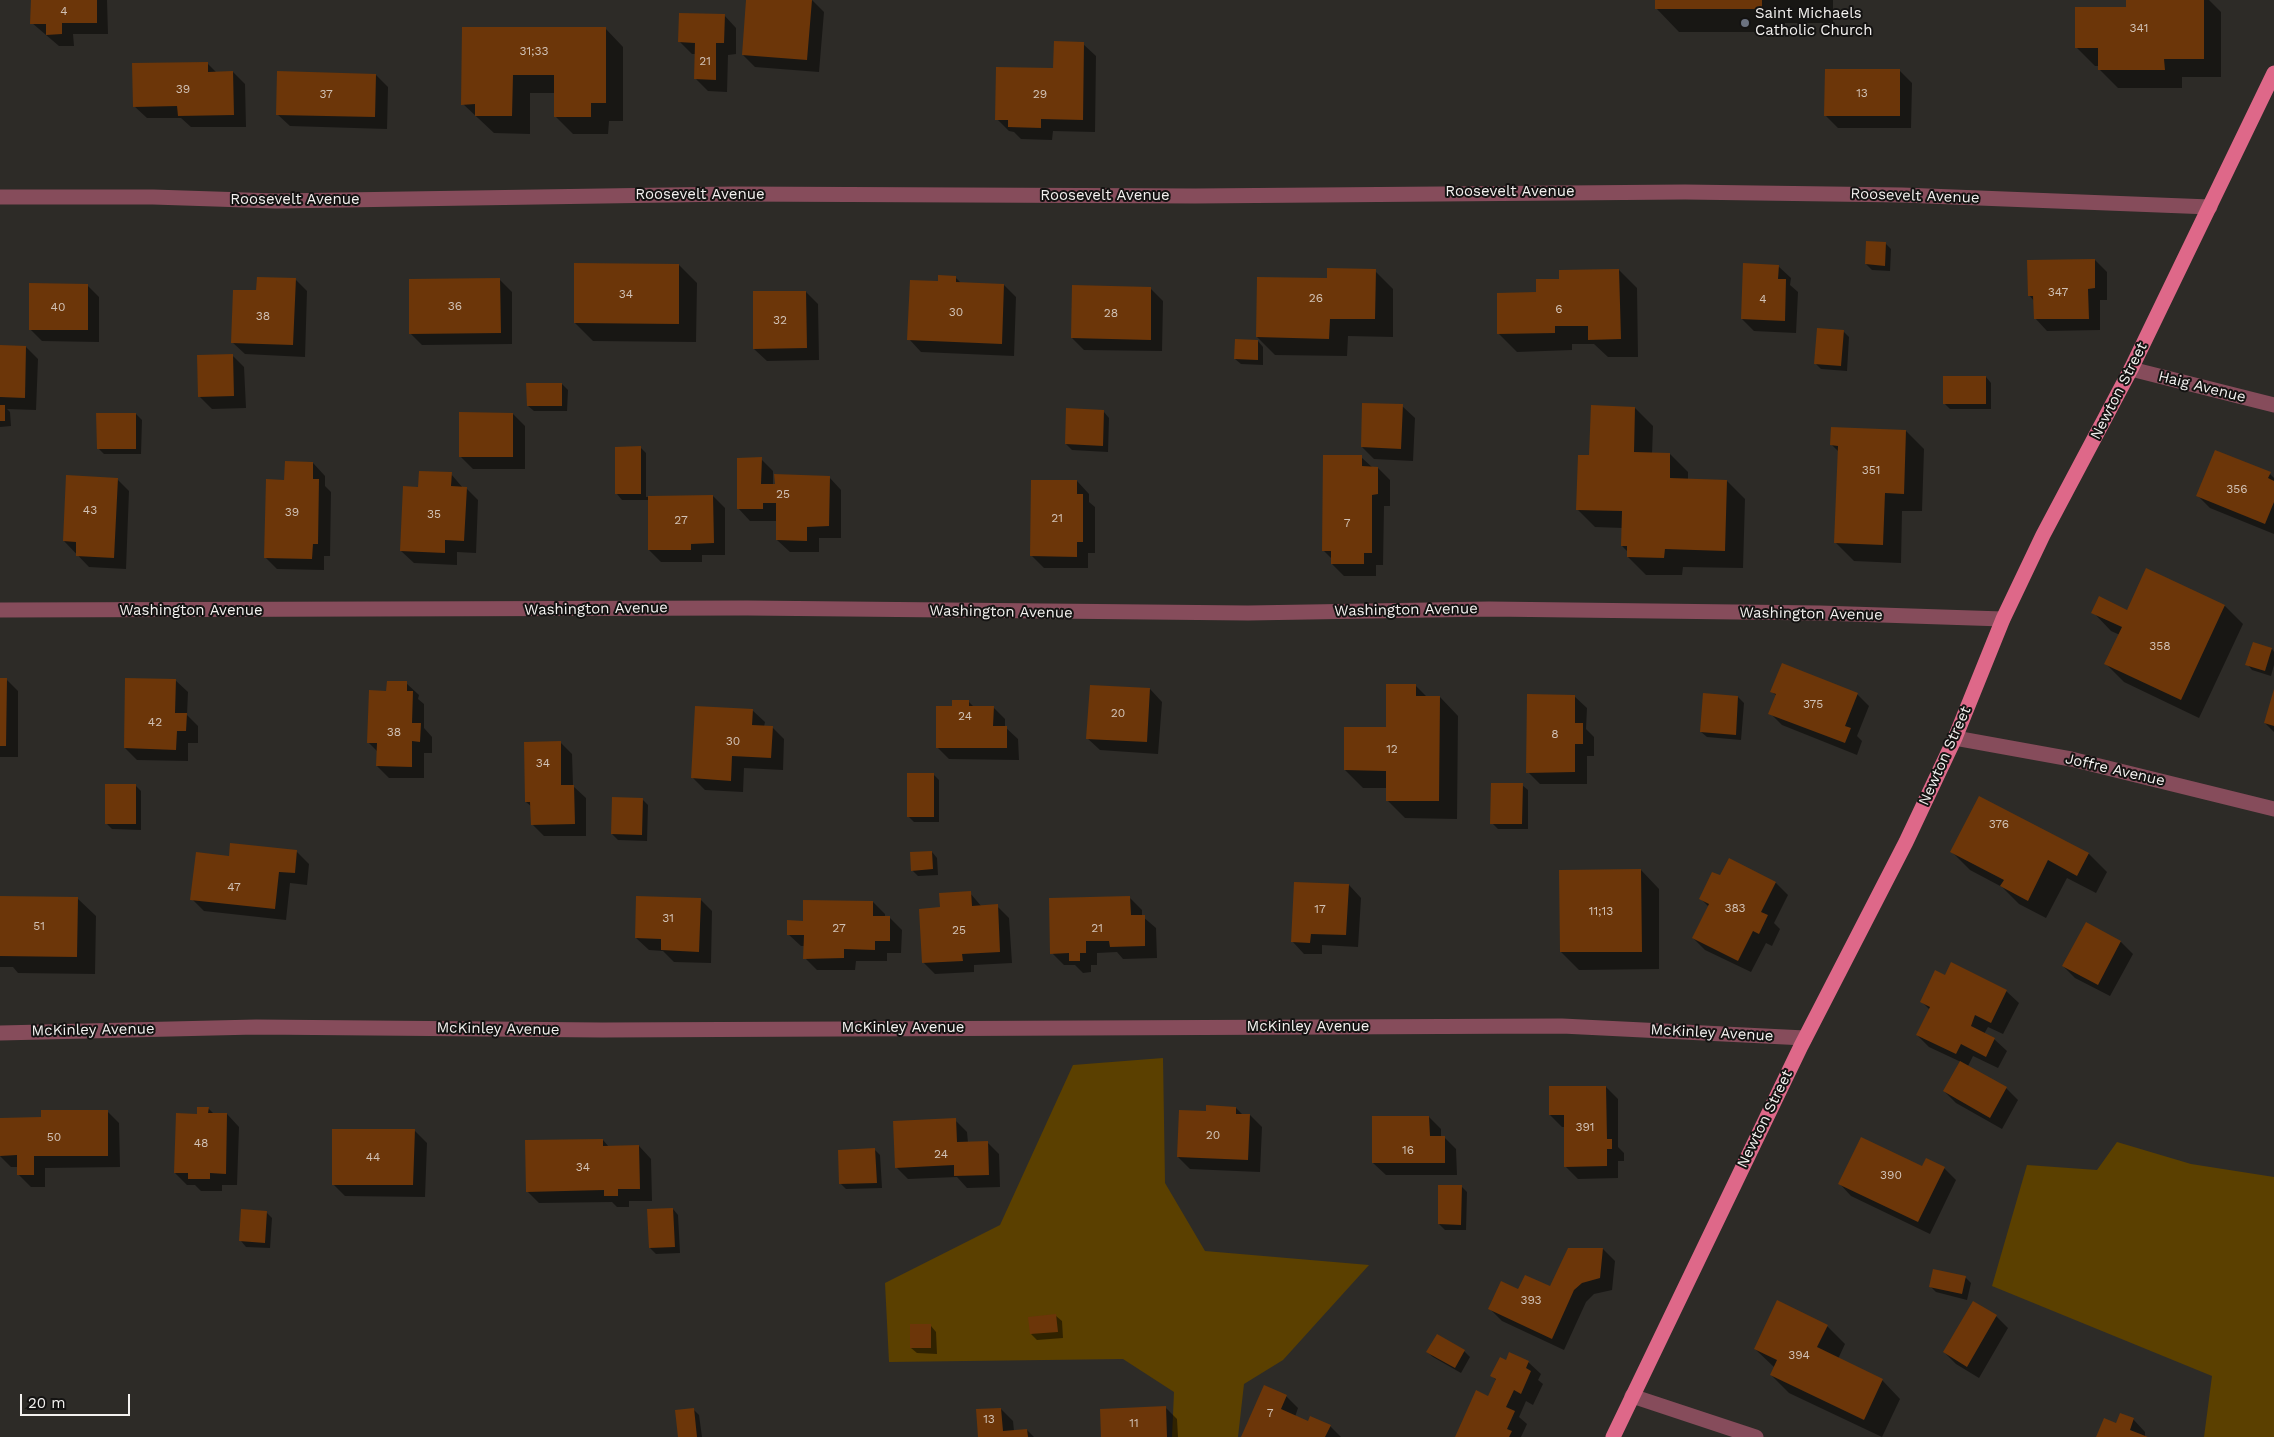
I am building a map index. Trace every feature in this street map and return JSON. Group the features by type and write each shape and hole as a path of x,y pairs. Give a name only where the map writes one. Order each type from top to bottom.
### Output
{"main road":[{"name":"Newton Street","path":"1613,1437 1805,1038 1906,842 1955,738 2003,619 2043,535 2131,369 2274,73"}],"street":[{"name":"Roosevelt Avenue","path":"0,197 153,197 276,201 723,194 1195,196 1685,192 1912,195 2210,207"},
{"name":"Haig Avenue","path":"2131,369 2274,405"},
{"name":"Washington Avenue","path":"0,610 425,611 747,608 1248,613 1489,608 1810,613 2003,619"},
{"name":"Joffre Avenue","path":"1955,738 2071,759 2274,809"},
{"name":"McKinley Avenue","path":"0,1033 256,1027 602,1030 1562,1026 1805,1038"},
{"path":"1632,1396 1756,1437"}],"shaded area":[{"path":"1163,1058 1165,1183 1205,1251 1369,1265 1283,1360 1244,1384 1238,1437 1172,1437 1174,1392 1123,1359 889,1362 885,1283 1000,1225 1073,1065"},
{"path":"2117,1142 2191,1164 2274,1177 2274,1437 2204,1437 2212,1376 1992,1286 2027,1165 2097,1170"}],"building":[{"path":"31,0 97,0 97,23 62,23 62,34 46,35 46,24 30,24"},
{"path":"746,0 812,0 807,60 742,55"},
{"path":"1655,0 1762,0 1762,9 1655,9"},
{"path":"2126,0 2204,0 2204,59 2164,59 2165,70 2098,70 2098,48 2075,48 2075,7 2126,7"},
{"path":"679,13 725,14 724,43 716,43 716,80 694,79 695,43 678,42"},
{"path":"462,27 606,27 606,103 591,103 591,117 554,117 554,75 513,75 512,116 475,116 475,104 461,105"},
{"path":"1054,41 1084,42 1083,120 1041,119 1041,128 1008,127 1008,120 995,120 996,67 1053,68"},
{"path":"208,62 208,72 233,71 234,115 178,116 177,106 133,107 132,63"},
{"path":"1825,69 1900,69 1900,116 1824,116"},
{"path":"277,71 376,74 375,117 276,115"},
{"path":"1866,241 1886,242 1885,266 1865,264"},
{"path":"2095,259 2095,288 2088,289 2089,319 2034,319 2033,296 2028,296 2027,260"},
{"path":"574,263 679,264 679,324 574,323"},
{"path":"1743,263 1779,265 1778,279 1786,279 1785,321 1741,319"},
{"path":"1327,268 1376,269 1375,319 1330,319 1329,339 1256,337 1257,277 1327,278"},
{"path":"1619,269 1621,339 1588,340 1588,326 1555,326 1555,333 1497,334 1497,293 1536,292 1536,279 1559,279 1559,270"},
{"path":"938,275 956,276 956,282 1004,284 1002,344 907,340 910,280 938,281"},
{"path":"257,277 296,278 293,345 231,343 233,290 256,290"},
{"path":"500,278 501,333 409,334 409,279"},
{"path":"29,283 88,284 88,330 29,330"},
{"path":"1072,285 1151,287 1151,340 1071,338"},
{"path":"753,291 806,291 807,348 753,349"},
{"path":"1817,328 1844,330 1841,366 1814,364"},
{"path":"1235,339 1258,340 1258,360 1234,359"},
{"path":"0,345 26,346 25,398 0,397"},
{"path":"233,354 234,396 198,397 197,355"},
{"path":"1943,376 1986,376 1986,404 1943,404"},
{"path":"526,383 562,383 562,406 527,406"},
{"path":"1362,403 1403,404 1401,449 1361,447"},
{"path":"0,405 5,405 5,421 0,421"},
{"path":"1591,405 1635,407 1634,452 1670,453 1670,478 1727,480 1725,551 1665,549 1664,558 1627,557 1627,546 1621,546 1622,511 1576,510 1578,455 1589,455"},
{"path":"1066,408 1104,410 1103,446 1065,444"},
{"path":"459,412 513,413 513,457 459,457"},
{"path":"96,413 136,413 136,449 97,449"},
{"path":"1831,427 1906,430 1904,494 1885,493 1883,545 1834,543 1838,446 1830,445"},
{"path":"641,446 641,494 615,494 615,447"},
{"path":"2215,450 2271,472 2268,478 2274,481 2274,502 2265,524 2196,496"},
{"path":"1323,455 1362,455 1362,466 1378,467 1378,494 1372,495 1372,553 1364,553 1364,564 1331,564 1331,551 1322,551"},
{"path":"762,457 761,484 775,484 774,474 830,476 829,526 807,527 807,541 776,540 776,503 763,503 763,509 737,509 737,458"},
{"path":"285,461 313,462 313,479 319,479 318,544 313,544 312,559 264,558 266,479 284,480"},
{"path":"419,471 452,472 451,486 467,487 464,541 445,540 445,553 400,551 403,486 418,487"},
{"path":"66,475 118,478 114,558 76,556 76,542 63,541"},
{"path":"1031,480 1077,480 1077,494 1083,494 1083,542 1077,542 1077,557 1030,556"},
{"path":"713,495 714,543 691,544 691,550 648,550 648,496"},
{"path":"2146,568 2225,605 2181,700 2104,664 2122,627 2091,613 2099,596 2127,610"},
{"path":"2253,642 2272,648 2265,671 2245,665"},
{"path":"1782,663 1858,693 1845,726 1851,728 1845,743 1768,714 1776,694 1770,692"},
{"path":"0,678 7,678 6,746 0,746"},
{"path":"125,678 176,679 175,713 187,713 186,731 177,731 176,750 124,748"},
{"path":"387,681 407,681 407,691 413,691 412,723 421,723 420,742 412,741 412,767 376,766 377,743 367,743 369,690 386,691"},
{"path":"1386,684 1416,684 1416,696 1440,696 1439,801 1386,801 1386,771 1344,770 1344,727 1386,727"},
{"path":"1090,685 1150,688 1147,742 1086,739"},
{"path":"2274,689 2274,726 2264,723"},
{"path":"1703,693 1738,696 1736,735 1700,732"},
{"path":"1527,694 1575,695 1575,723 1583,723 1583,744 1575,744 1575,772 1526,773"},
{"path":"952,700 969,700 969,706 994,706 993,726 1007,726 1007,748 936,748 936,706 952,706"},
{"path":"695,706 753,709 752,725 773,726 771,758 732,756 731,781 691,778"},
{"path":"561,741 561,785 574,785 575,824 531,825 530,802 525,802 524,742"},
{"path":"907,773 934,773 934,817 907,817"},
{"path":"1491,783 1523,783 1522,824 1490,824"},
{"path":"105,784 136,784 136,824 105,824"},
{"path":"1979,796 2089,853 2077,876 2048,860 2028,901 2000,886 2004,880 1950,852"},
{"path":"612,797 643,798 642,835 611,834"},
{"path":"230,843 297,850 295,873 279,872 275,909 190,900 196,852 229,856"},
{"path":"932,851 933,869 911,871 910,852"},
{"path":"1729,858 1776,882 1761,912 1768,915 1759,934 1753,931 1738,961 1692,938 1709,904 1699,899 1712,872 1720,875"},
{"path":"1641,869 1642,952 1560,952 1559,870"},
{"path":"1294,882 1349,884 1346,935 1311,934 1310,943 1291,942"},
{"path":"971,891 972,906 998,904 1000,952 962,954 963,961 922,963 919,909 940,907 939,893"},
{"path":"0,896 78,897 77,957 0,956"},
{"path":"636,896 701,898 699,952 661,950 661,939 635,938"},
{"path":"1130,896 1131,915 1145,915 1145,946 1110,947 1109,941 1086,941 1086,953 1080,953 1080,961 1069,961 1069,953 1050,954 1049,898"},
{"path":"803,900 873,901 873,916 890,916 890,941 875,941 875,950 844,949 844,958 803,959 804,935 787,935 787,920 803,921"},
{"path":"2086,922 2121,941 2098,985 2062,966"},
{"path":"1951,962 2007,990 1991,1023 1975,1015 1971,1026 1995,1038 1986,1057 1961,1044 1956,1054 1916,1035 1930,1007 1920,1002 1935,970 1945,975"},
{"path":"1960,1061 2007,1087 1990,1118 1943,1091"},
{"path":"1549,1086 1606,1086 1607,1139 1612,1139 1612,1149 1607,1149 1607,1166 1564,1167 1564,1115 1549,1115"},
{"path":"1206,1105 1236,1107 1236,1114 1250,1114 1248,1160 1177,1157 1179,1110 1206,1111"},
{"path":"197,1107 209,1107 208,1113 227,1113 226,1174 210,1173 210,1179 188,1179 188,1173 174,1173 176,1113 197,1114"},
{"path":"41,1110 108,1110 108,1156 34,1156 34,1175 17,1175 17,1155 0,1156 0,1118 41,1117"},
{"path":"1372,1116 1429,1116 1430,1136 1445,1136 1445,1163 1372,1163"},
{"path":"956,1118 957,1142 988,1141 989,1175 954,1176 954,1165 895,1168 893,1121"},
{"path":"332,1129 415,1129 413,1185 332,1185"},
{"path":"1861,1137 1922,1166 1926,1158 1945,1167 1918,1222 1838,1184"},
{"path":"603,1139 603,1146 639,1145 640,1189 618,1189 618,1196 604,1196 604,1190 526,1192 525,1140"},
{"path":"875,1148 877,1183 839,1184 838,1150"},
{"path":"1438,1185 1462,1185 1461,1225 1438,1224"},
{"path":"673,1208 675,1247 649,1248 647,1209"},
{"path":"241,1209 267,1211 265,1243 239,1241"},
{"path":"1568,1248 1603,1248 1600,1278 1582,1283 1574,1290 1552,1339 1488,1309 1501,1281 1518,1289 1525,1275 1550,1286"},
{"path":"1933,1269 1966,1276 1962,1294 1929,1287"},
{"path":"1777,1300 1828,1325 1817,1347 1883,1379 1864,1420 1770,1375 1777,1360 1754,1349"},
{"path":"1973,1301 1997,1315 1967,1367 1943,1352"},
{"path":"1056,1314 1058,1332 1030,1334 1028,1317"},
{"path":"910,1324 931,1324 931,1348 910,1348"},
{"path":"1437,1334 1465,1350 1455,1368 1426,1352"},
{"path":"1509,1352 1529,1361 1526,1368 1531,1371 1521,1394 1514,1390 1506,1407 1515,1411 1507,1429 1512,1431 1509,1437 1455,1437 1476,1390 1488,1396 1496,1379 1490,1376 1500,1357 1506,1360"},
{"path":"1264,1385 1287,1395 1281,1409 1308,1421 1310,1416 1331,1425 1325,1437 1241,1437"},
{"path":"1166,1406 1167,1437 1101,1437 1100,1409"},
{"path":"694,1408 697,1437 678,1437 675,1410"},
{"path":"1001,1408 1003,1431 1027,1429 1028,1437 978,1437 976,1409"},
{"path":"2120,1413 2134,1418 2130,1430 2148,1437 2096,1437 2104,1418 2116,1423"}],"place":[{"name":"Saint Michaels Catholic Church","path":"1745,23"}]}
